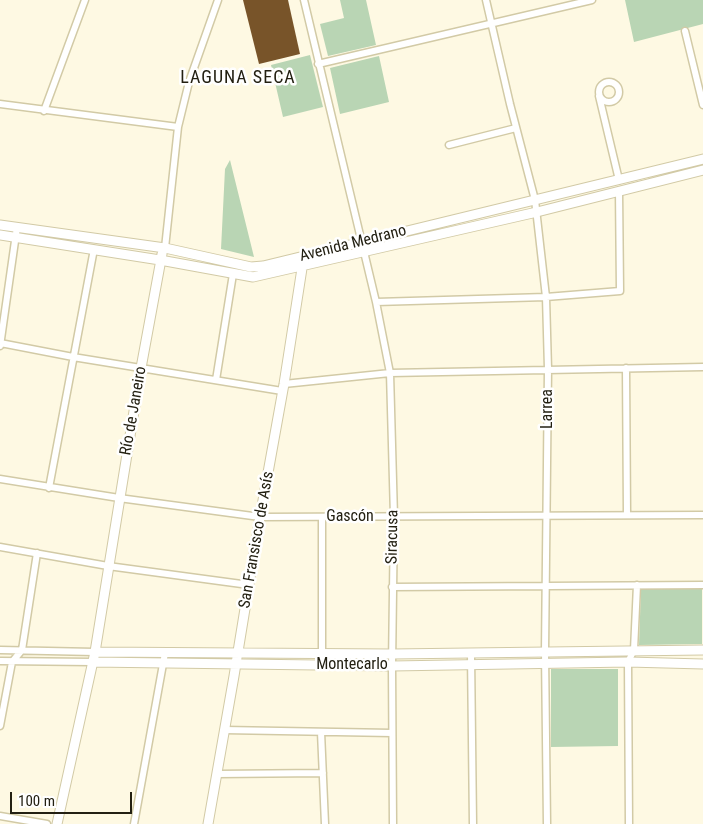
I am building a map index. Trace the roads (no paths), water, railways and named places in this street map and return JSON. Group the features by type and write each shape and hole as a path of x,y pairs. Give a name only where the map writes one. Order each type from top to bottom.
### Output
{"main road":[{"name":"Avenida Medrano","path":"0,225 17,232 94,249 253,277 303,267 362,247 535,200 703,159"},
{"name":"Avenida Medrano","path":"0,234 17,232 165,248 251,267 263,266 303,256 362,247 537,212 703,170"},
{"name":"Río de Janeiro","path":"57,824 95,652 141,368 160,260 165,248"},
{"name":"San Fransisco de Asís","path":"208,824 283,388 303,267 303,256"},
{"name":"Montecarlo","path":"95,652 471,654 703,650"},
{"name":"Montecarlo","path":"92,662 392,666 628,662 703,664"}],"street":[{"path":"44,111 86,0"},
{"name":"Río de Janeiro","path":"165,248 178,127 189,82 218,0"},
{"name":"Siracusa","path":"304,0 376,302 390,372 394,517 392,587 393,824"},
{"name":"Larrea","path":"486,0 535,200 546,296 548,369 546,586 547,824"},
{"path":"318,64 492,25 592,0"},
{"path":"685,31 703,105"},
{"path":"599,96 618,180"},
{"path":"0,104 178,127"},
{"path":"450,146 516,128"},
{"path":"376,302 620,292 619,191"},
{"path":"17,232 0,344 216,380 283,388 390,372 703,368"},
{"path":"49,488 94,249"},
{"path":"216,380 234,274"},
{"path":"626,368 627,515"},
{"name":"Gascón","path":"0,479 49,488 260,517 703,515"},
{"path":"322,517 322,654"},
{"path":"0,547 108,566 249,585"},
{"path":"0,726 12,662 22,650 37,553"},
{"path":"629,824 628,662 634,650 637,585"},
{"path":"392,587 703,585"},
{"name":"Montecarlo","path":"0,650 95,652"},
{"path":"134,824 165,653"},
{"path":"471,654 473,824"},
{"name":"Montecarlo","path":"0,661 92,662"},
{"path":"224,730 392,733"},
{"path":"321,732 326,824"},
{"path":"217,774 323,773"},
{"path":"0,816 47,824"}],"district":[{"name":"LAGUNA SECA","path":"238,78"}]}
